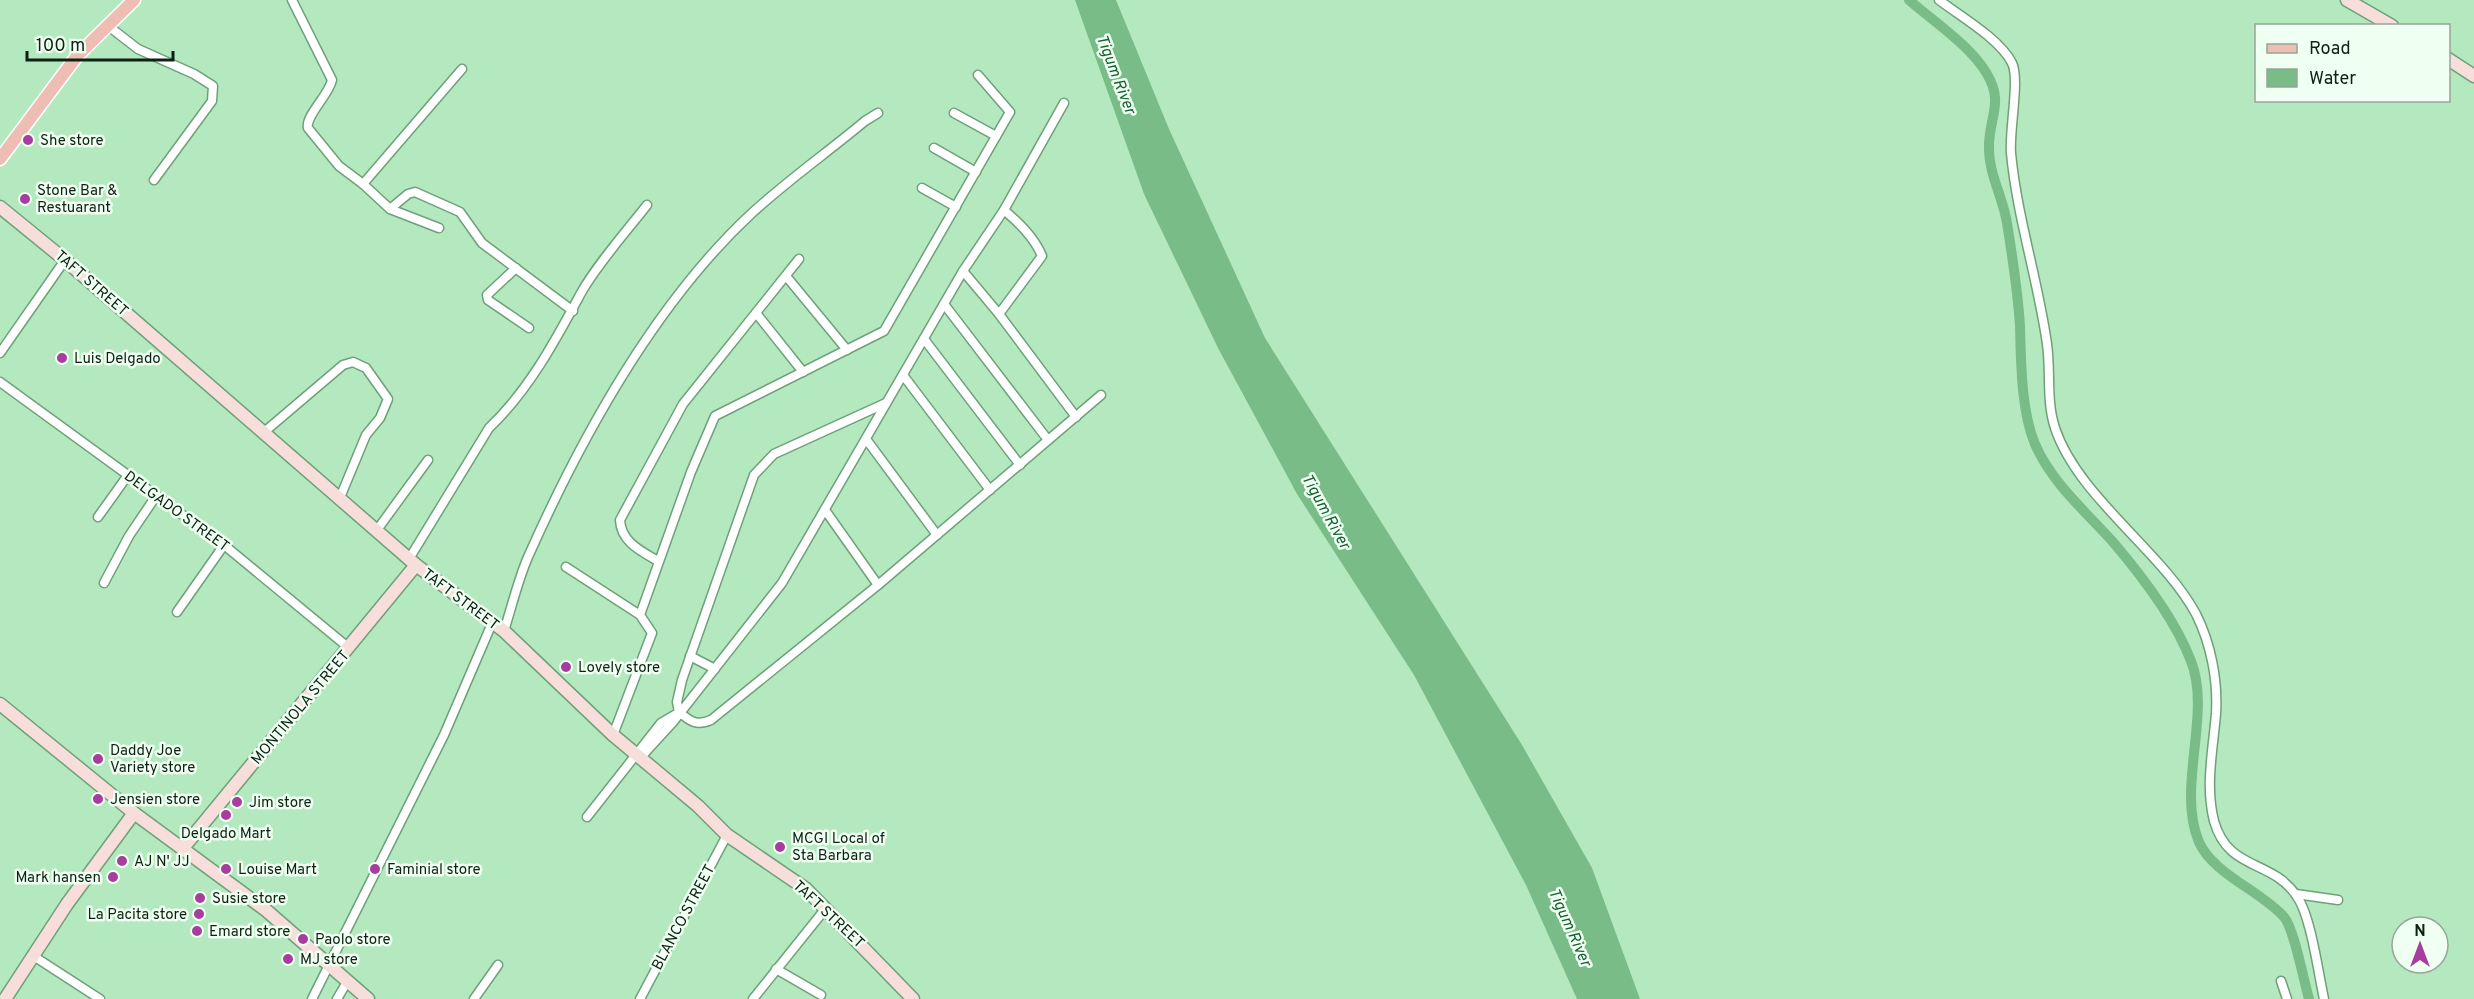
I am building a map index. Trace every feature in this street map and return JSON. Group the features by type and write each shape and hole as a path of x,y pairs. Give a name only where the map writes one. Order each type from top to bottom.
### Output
{"main road":[{"path":"0,159 77,56 134,0"},
{"path":"2347,0 2389,24"},
{"path":"2450,60 2474,76"},
{"name":"TAFT STREET","path":"0,207 65,260 412,562 493,621 613,735 698,806 727,835 806,889 913,999"},
{"name":"MONTINOLA STREET","path":"183,848 348,648 412,562"},
{"path":"0,704 134,813 267,911 368,999"},
{"path":"5,999 35,957 67,904 134,813"}],"street":[{"path":"292,0 332,80 330,90 310,118 308,128 339,166 390,209 439,228"},
{"path":"1939,0 2006,52 2014,66 2011,152 2048,346 2050,411 2061,443 2095,493 2150,555 2195,614 2215,670 2216,711 2211,757 2211,792 2214,819 2220,837 2230,852 2273,874 2296,894 2306,920 2324,999"},
{"path":"107,25 138,49 195,74 213,86 212,101 154,180"},
{"path":"363,184 462,69"},
{"path":"640,615 691,472 715,416 884,332 1010,112 978,75"},
{"path":"587,817 667,717 679,712 715,669 782,583 963,272 1004,210 1064,103"},
{"path":"504,631 528,559 597,418 661,318 693,278 752,213 878,113"},
{"path":"954,113 996,136"},
{"path":"934,148 976,172"},
{"path":"922,188 956,207"},
{"path":"390,209 408,194 415,192 451,208 467,219 476,237 482,243 573,311"},
{"path":"412,562 489,428 541,365 573,311 582,291 647,205"},
{"path":"999,314 1042,256 1038,247 1020,224 1004,210"},
{"path":"658,561 629,543 620,530 620,520 683,404 799,259"},
{"path":"0,353 65,260"},
{"path":"516,268 487,295 488,300 529,328"},
{"path":"963,272 999,314 1076,417"},
{"path":"786,276 848,350"},
{"path":"944,304 1048,440"},
{"path":"756,313 803,372"},
{"path":"924,339 1020,465"},
{"path":"263,432 343,365 353,362 366,368 388,399 387,407 366,435 339,500"},
{"path":"903,375 990,490"},
{"name":"DELGADO STREET","path":"0,382 224,545 348,648"},
{"path":"886,403 774,454 761,465 754,475 690,656 677,702 679,712 691,722 701,724 711,720 878,585 1101,394"},
{"path":"866,439 937,535"},
{"path":"376,530 428,460"},
{"path":"98,517 128,475"},
{"path":"104,583 129,536 156,496"},
{"path":"825,510 878,585"},
{"path":"177,612 224,545"},
{"path":"566,567 640,615 652,633 613,735"},
{"path":"312,999 444,735 493,621"},
{"path":"690,656 715,669"},
{"name":"BLANCO STREET","path":"640,999 727,835"},
{"path":"2296,894 2338,900"},
{"path":"753,999 826,908"},
{"path":"35,957 100,999"},
{"path":"474,999 498,965"},
{"path":"776,969 821,995"},
{"path":"2281,981 2287,999"},
{"path":"337,999 347,982"}],"water":[{"name":"Tigum River","path":"1075,0 1116,0 1169,129 1265,338 1522,745 1592,868 1640,999 1577,999 1526,885 1414,675 1297,494 1218,348 1144,194"}],"waterway":[{"path":"1909,0 1951,34 1971,54 1992,84 1995,102 1989,156 2009,235 2019,314 2024,401 2035,444 2060,484 2113,542 2146,584 2167,614 2184,645 2196,682 2198,704 2191,798 2193,821 2199,842 2215,864 2284,917 2295,943 2309,999"}],"place":[{"name":"She store","path":"28,140"},
{"name":"Stone Bar & Restuarant","path":"25,199"},
{"name":"Luis Delgado","path":"62,358"},
{"name":"Lovely store","path":"566,667"},
{"name":"Daddy Joe Variety store","path":"98,759"},
{"name":"Jensien store","path":"98,799"},
{"name":"Jim store","path":"237,802"},
{"name":"Delgado Mart","path":"226,815"},
{"name":"MCGI Local of Sta Barbara","path":"780,847"},
{"name":"AJ N' JJ","path":"122,861"},
{"name":"Louise Mart","path":"226,869"},
{"name":"Faminial store","path":"375,869"},
{"name":"Mark hansen","path":"113,877"},
{"name":"Susie store","path":"200,898"},
{"name":"La Pacita store","path":"199,914"},
{"name":"Emard store","path":"197,931"},
{"name":"Paolo store","path":"303,939"},
{"name":"MJ store","path":"288,959"}]}
